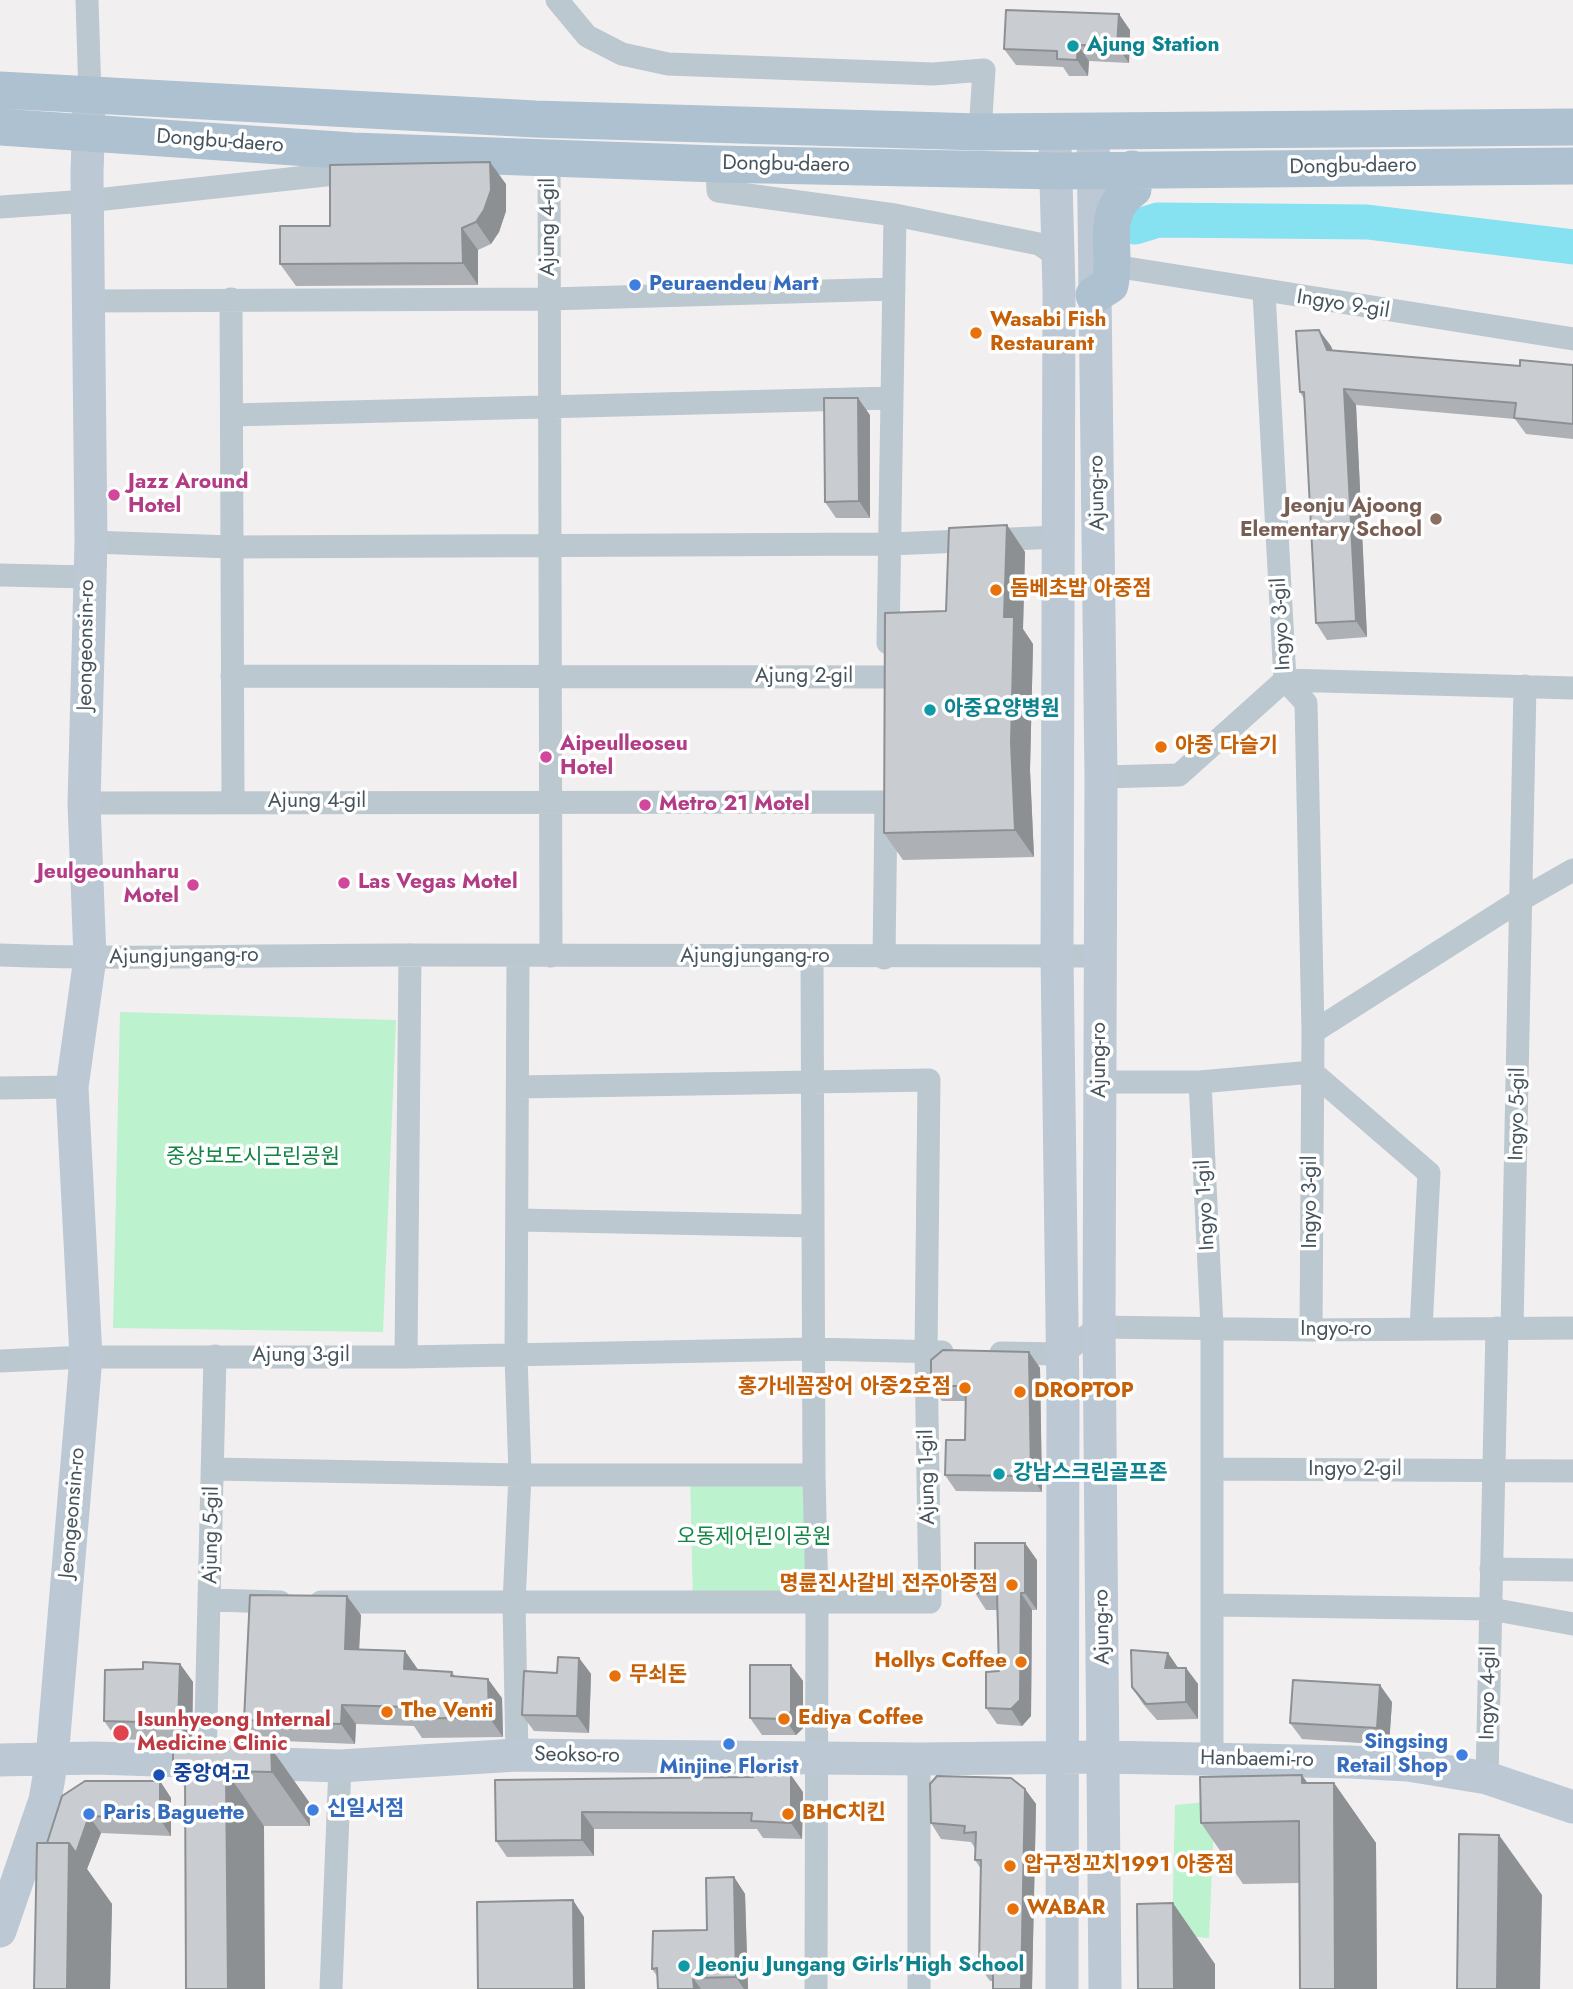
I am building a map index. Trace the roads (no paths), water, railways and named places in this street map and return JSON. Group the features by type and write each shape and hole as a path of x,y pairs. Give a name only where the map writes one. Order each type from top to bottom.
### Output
{"main road":[{"name":"Dongbu-daero","path":"0,90 535,119 980,132 1573,127"},
{"name":"Dongbu-daero","path":"0,127 352,151 717,164 1056,171 1573,166"},
{"path":"1104,280 1111,218 1124,195 1133,189 1132,169"}],"street":[{"path":"87,0 90,96"},
{"path":"558,0 587,36 622,54 668,64 933,74 984,70 980,132"},
{"name":"Jeongeonsin-ro","path":"0,1931 45,1800 52,1759 86,1357 72,1087 90,958 84,803 91,542 87,201 90,96"},
{"name":"Ajung-ro","path":"1093,130 1093,170 1104,280 1099,1327 1105,1989"},
{"name":"Ajung-ro","path":"1055,132 1059,537 1057,956 1062,1354 1062,1989"},
{"path":"0,207 87,201 353,172 352,151"},
{"name":"Ajung 4-gil","path":"549,156 551,956"},
{"path":"717,164 719,191 895,215 1039,244 1057,256"},
{"path":"887,705 895,215"},
{"name":"Ingyo 9-gil","path":"1104,280 1265,293 1573,339"},
{"name":"Ajung 4-gil","path":"88,301 550,299 894,289"},
{"name":"Ingyo 3-gil","path":"1265,293 1285,680 1306,703 1312,1032 1311,1330"},
{"path":"231,299 233,802"},
{"path":"232,415 892,398"},
{"name":"Ajung-ro","path":"890,544 1059,537"},
{"path":"91,542 232,547 890,544"},
{"path":"0,575 89,577"},
{"path":"232,676 550,677"},
{"name":"Ajung 2-gil","path":"550,677 888,677"},
{"path":"1101,777 1179,775 1285,680 1573,688"},
{"name":"Ingyo 5-gil","path":"1504,1328 1522,899 1525,686"},
{"path":"884,958 886,774"},
{"name":"Ajung 4-gil","path":"84,803 886,802"},
{"path":"1312,1032 1522,899 1573,870"},
{"name":"Ajungjungang-ro","path":"0,955 90,958 410,955 812,958 1099,956"},
{"path":"406,1357 410,955"},
{"path":"517,1755 514,1603 520,1475 516,1355 519,1220 518,957"},
{"path":"812,958 817,1601 816,1989"},
{"path":"1100,1082 1200,1082 1312,1072 1429,1173 1421,1329"},
{"path":"518,1087 929,1080 926,1352"},
{"name":"Ingyo 1-gil","path":"1200,1082 1212,1327"},
{"path":"0,1088 72,1087"},
{"path":"519,1220 813,1226"},
{"path":"813,1349 1062,1354 1099,1327"},
{"name":"Ingyo-ro","path":"1099,1327 1311,1330 1573,1328"},
{"path":"1212,1327 1212,1759"},
{"name":"Ingyo 4-gil","path":"1487,1778 1491,1569 1504,1328"},
{"name":"Ajung 3-gil","path":"0,1362 86,1357 406,1357 813,1349"},
{"name":"Ajung 1-gil","path":"514,1603 930,1602 926,1352"},
{"name":"Ajung 5-gil","path":"205,1763 215,1356"},
{"name":"Ajung 5-gil","path":"213,1469 520,1475"},
{"name":"Ingyo 2-gil","path":"1214,1469 1496,1471"},
{"path":"1496,1471 1573,1471"},
{"path":"520,1475 814,1475"},
{"path":"1491,1569 1573,1570"},
{"name":"Ajung 5-gil","path":"210,1600 514,1603"},
{"path":"1214,1605 1491,1609 1573,1624"},
{"name":"Seokso-ro","path":"0,1760 340,1766 517,1755 815,1759 1103,1757"},
{"name":"Hanbaemi-ro","path":"1103,1757 1408,1765 1487,1778 1573,1807"},
{"path":"919,1759 919,1989"},
{"path":"331,1989 340,1766"}],"waterway":[{"path":"1135,227 1158,220 1367,222 1573,247"}],"place":[{"name":"Ajung Station","path":"1073,46"},
{"name":"Peuraendeu Mart","path":"635,285"},
{"name":"Wasabi Fish Restaurant","path":"976,333"},
{"name":"Jazz Around Hotel","path":"114,495"},
{"name":"Jeonju Ajoong Elementary School","path":"1436,519"},
{"name":"돔베초밥 아중점","path":"996,590"},
{"name":"아중요양병원","path":"930,710"},
{"name":"아중 다슬기","path":"1161,747"},
{"name":"Aipeulleoseu Hotel","path":"546,757"},
{"name":"Metro 21 Motel","path":"645,805"},
{"name":"Las Vegas Motel","path":"344,883"},
{"name":"Jeulgeounharu Motel","path":"193,885"},
{"name":"홍가네꼼장어 아중2호점","path":"965,1388"},
{"name":"DROPTOP","path":"1020,1392"},
{"name":"강남스크린골프존","path":"999,1474"},
{"name":"명륜진사갈비 전주아중점","path":"1012,1585"},
{"name":"Hollys Coffee","path":"1021,1662"},
{"name":"무쇠돈","path":"615,1676"},
{"name":"The Venti","path":"387,1712"},
{"name":"Ediya Coffee","path":"784,1719"},
{"name":"Isunhyeong Internal Medicine Clinic","path":"121,1733"},
{"name":"Minjine Florist","path":"729,1744"},
{"name":"Singsing Retail Shop","path":"1462,1755"},
{"name":"중앙여고","path":"159,1775"},
{"name":"신일서점","path":"313,1810"},
{"name":"Paris Baguette","path":"89,1814"},
{"name":"BHC치킨","path":"788,1814"},
{"name":"압구정꼬치1991 아중점","path":"1010,1866"},
{"name":"WABAR","path":"1013,1909"},
{"name":"Jeonju Jungang Girls’High School","path":"684,1966"}],"park label":[{"name":"중상보도시근린공원","path":"253,1158"},
{"name":"오동제어린이공원","path":"754,1538"}]}
